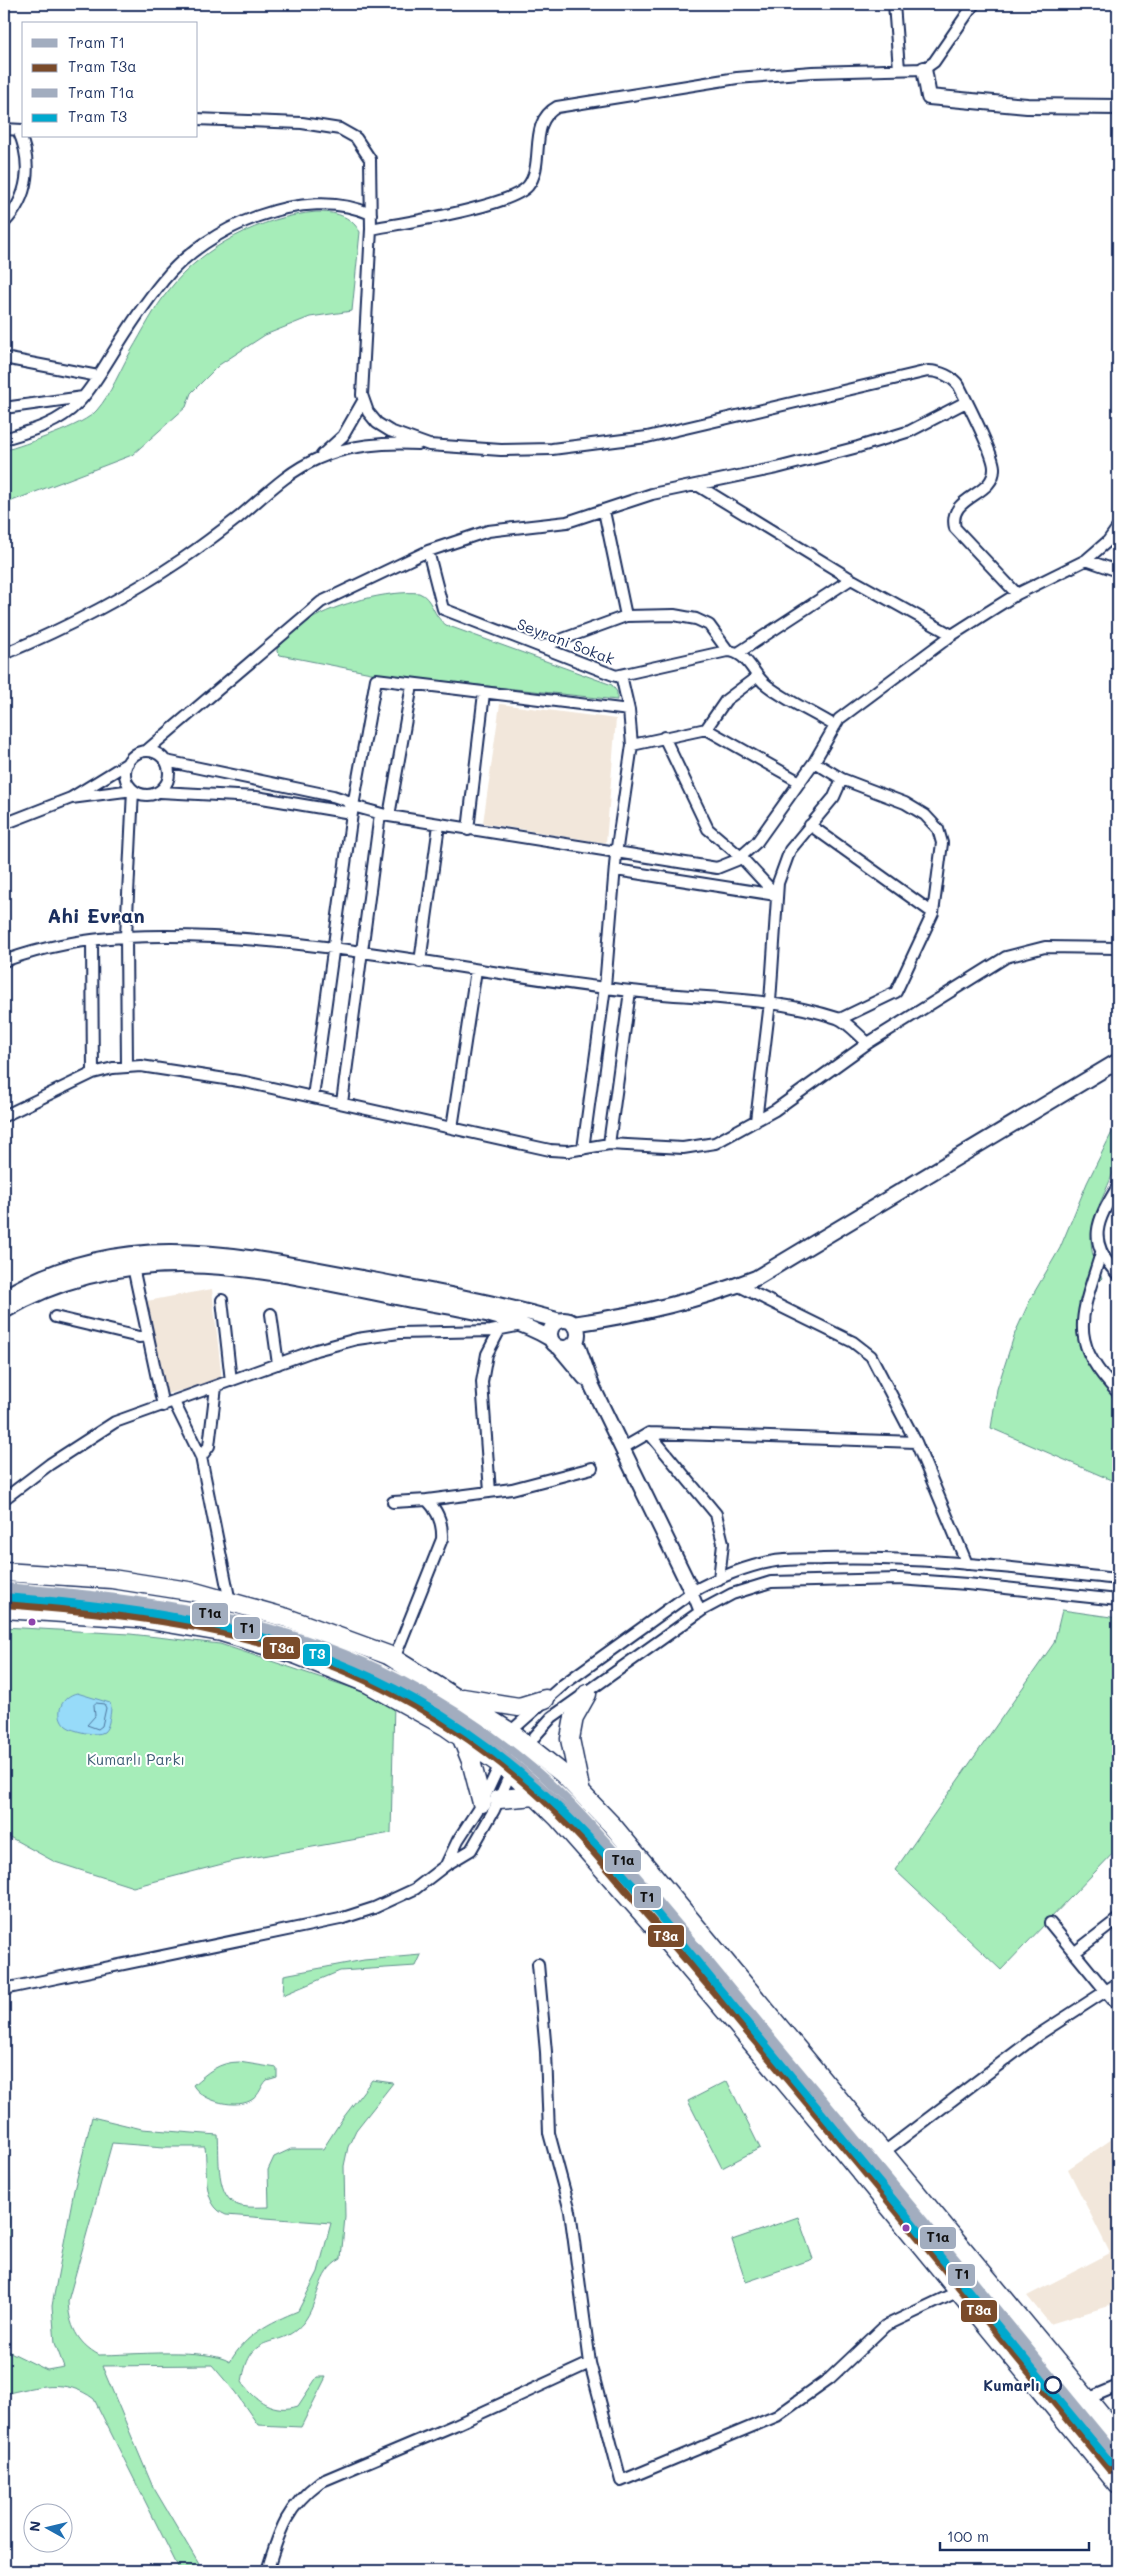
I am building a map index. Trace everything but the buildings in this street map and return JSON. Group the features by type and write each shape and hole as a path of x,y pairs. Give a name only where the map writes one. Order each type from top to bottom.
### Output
{"highway":[{"path":"4,1572 112,1580 195,1592 287,1618 394,1659 510,1732 563,1774 612,1825 1118,2436"},
{"path":"4,1609 138,1618 221,1632 297,1655 369,1684 460,1735 506,1768 558,1818 657,1929 840,2147 957,2292 1118,2485"},
{"path":"582,1793 570,1739 574,1717 587,1694"},
{"path":"455,1697 519,1707 545,1699"},
{"path":"460,1735 491,1801 536,1796"}],"street":[{"path":"894,4 900,69"},
{"path":"371,229 510,198 521,192 534,174 542,121 549,112 557,107 737,78 812,72 924,69 934,62 974,4"},
{"path":"924,69 929,97 954,101 1027,106 1118,107"},
{"path":"198,119 302,124 346,131 356,138 370,159 371,229 362,359 363,401 371,418 383,427 429,444"},
{"path":"4,129 21,130"},
{"path":"4,223 16,209 26,180 27,159 23,138"},
{"path":"4,439 54,422 83,398 163,280 186,258 212,239 260,217 304,204 342,204 371,214"},
{"path":"4,358 98,376"},
{"path":"319,458 377,445 429,444 526,450 617,442 677,431 928,371 953,379 960,386 994,462 994,474 990,482 958,506 954,515 954,528 1017,594"},
{"path":"4,408 83,398"},
{"path":"4,654 76,623 133,591 213,536 285,478 319,458 343,436 363,401"},
{"path":"4,824 72,798 128,763 139,753 146,751 321,602 428,550 488,531 567,522 652,494 777,468 866,445 910,431 966,402"},
{"path":"697,485 851,579 952,635"},
{"path":"604,511 626,616"},
{"path":"166,761 333,796 346,800 353,806 385,815 616,854 717,868 741,857 757,842 814,762 839,720 952,635 1017,594 1086,560 1108,541 1118,527"},
{"name":"Seyrani Sokak","path":"428,550 442,609 616,676 728,651 738,653"},
{"path":"1086,560 1118,571"},
{"path":"836,726 770,687 738,653 851,579"},
{"path":"541,647 626,616 674,615 696,619 709,625 728,651"},
{"path":"583,1149 604,987 616,854 632,745 629,710 621,675"},
{"path":"706,729 726,700 758,676"},
{"path":"313,1097 335,948 353,806 376,679 412,685 629,710"},
{"path":"342,1103 362,953 385,815 412,685"},
{"path":"468,830 484,693"},
{"path":"632,745 706,729 800,782"},
{"path":"664,737 708,829 741,857 776,894"},
{"path":"146,751 160,755 166,761 170,774 168,781 160,792"},
{"path":"814,762 842,778 915,809 935,824 942,843 934,913 896,992 840,1019"},
{"path":"127,1066 126,936 133,790 126,778 128,763"},
{"path":"756,1121 770,1002 776,894 785,860 796,840 834,796 842,778"},
{"path":"72,798 133,790 146,796 160,792 256,797 345,812 353,806"},
{"path":"420,962 440,825"},
{"path":"810,825 934,913"},
{"path":"616,870 776,894"},
{"path":"4,961 50,947 126,936 252,939 335,948 420,962 630,991 770,1002 840,1019 868,1043"},
{"path":"92,940 93,1073"},
{"path":"4,1116 93,1073 127,1066 214,1076 550,1150 568,1151 609,1144 683,1148 703,1146 726,1138 756,1121 868,1043 997,962 1016,954 1045,947 1118,948"},
{"path":"452,1128 476,970"},
{"path":"609,1144 630,991"},
{"path":"1097,1072 1118,1054"},
{"path":"592,1386 556,1343 553,1326 618,1318 710,1296 756,1278 1118,1061"},
{"path":"1118,1186 1105,1207 1097,1241 1101,1253 1118,1274"},
{"path":"4,1297 43,1277 174,1251 226,1253 495,1304 567,1323 577,1332 576,1341 592,1386 700,1612"},
{"path":"1101,1253 1083,1312 1082,1331 1086,1350 1118,1393"},
{"path":"4,1311 56,1286 107,1265 133,1267 220,1265 400,1298 522,1325 533,1328 556,1343 569,1347 576,1341"},
{"path":"133,1267 163,1406"},
{"path":"737,1285 853,1342 866,1351 880,1368 916,1442 967,1564"},
{"path":"222,1300 231,1381"},
{"path":"271,1314 278,1364"},
{"path":"55,1317 140,1337 148,1336"},
{"path":"4,1499 50,1464 115,1422 316,1350 378,1336 420,1331 500,1329 522,1325"},
{"path":"490,1492 482,1382 487,1354 500,1329"},
{"path":"201,1457 209,1446 216,1387"},
{"path":"174,1402 201,1457 230,1602"},
{"path":"623,1448 649,1433 916,1442"},
{"path":"649,1433 716,1514 723,1543 719,1579"},
{"path":"393,1502 427,1500 512,1489 592,1468"},
{"path":"394,1659 442,1539 440,1517 427,1500"},
{"path":"4,1989 357,1914 415,1889 446,1865 471,1850 506,1768 510,1732 545,1699 584,1669 692,1592 719,1579 757,1565 791,1559 893,1558 1118,1579"},
{"path":"446,1865 458,1840 491,1801 506,1768 528,1746 552,1717 700,1612 744,1589 771,1582 791,1580 899,1579 1118,1600"},
{"path":"1074,1953 1118,1919"},
{"path":"1050,1923 1118,2006"},
{"path":"538,1964 549,2133 570,2212 590,2363 621,2481 777,2416 830,2378 885,2326 957,2292"},
{"path":"884,2152 1038,2035 1118,1983"},
{"path":"267,2571 276,2539 286,2517 306,2493 320,2482 455,2425 590,2363"},
{"path":"1088,2399 1118,2386"}],"shaded area":[{"path":"500,704 616,719 606,843 483,823"},
{"path":"212,1289 222,1381 166,1394 147,1301"},
{"path":"1118,2135 1118,2303 1050,2324 1027,2296 1110,2253 1068,2169"}],"green space":[{"path":"316,212 347,218 360,232 352,311 310,317 265,335 219,365 191,393 186,407 132,455 4,504 4,451 67,428 90,416 97,410 111,389 154,312 183,274 216,247 254,227 295,215"},
{"path":"419,593 424,595 438,617 446,625 612,685 617,692 617,700 376,674 280,655 277,652 277,649 301,626 333,609 378,596"},
{"path":"1118,1120 1119,1154 1095,1216 1092,1230 1091,1245 1094,1260 1102,1278 1085,1295 1083,1322 1104,1384 1118,1401 1118,1483 991,1428 997,1389 1015,1333 1031,1298 1060,1248 1087,1183"},
{"path":"1062,1610 1118,1618 1118,1848 1001,1970 895,1870 1054,1643"},
{"name":"Kumarlı Parkı","path":"4,1627 130,1634 220,1644 394,1702 391,1833 234,1861 133,1887 55,1862 4,1834"},
{"path":"421,1955 416,1966 340,1971 283,1995 284,1975 364,1960"},
{"path":"239,2062 277,2068 277,2077 267,2080 253,2099 239,2104 212,2100 204,2096 193,2085 220,2066"},
{"path":"372,2080 393,2083 356,2130 348,2147 344,2166 345,2217 341,2259 333,2265 322,2279 313,2306 303,2323 294,2332 266,2343 252,2353 246,2365 242,2382 253,2395 266,2404 273,2407 289,2408 298,2406 317,2377 326,2377 301,2427 258,2425 235,2392 212,2365 102,2366 152,2485 203,2571 180,2571 94,2399 83,2392 61,2386 39,2387 4,2394 4,2349 47,2370 64,2367 55,2343 52,2306 74,2190 92,2117 142,2129 218,2135 222,2186 232,2202 248,2207 269,2207 268,2170 274,2157 291,2149 323,2149 343,2118","holes":["112,2143 164,2147 205,2147 209,2195 218,2210 226,2215 331,2223 318,2272 298,2311 277,2320 259,2331 243,2344 230,2362 219,2357 186,2353 99,2355 85,2345 72,2325 68,2301"]},
{"path":"727,2081 760,2148 722,2168 688,2101"},
{"path":"4,2120 9,2163 10,2205 4,2290"},
{"path":"798,2217 813,2259 746,2282 732,2240"}],"water":[{"path":"77,1693 110,1703 109,1722 104,1732 90,1734 69,1728 62,1721 60,1716 61,1706 67,1698"}],"tram line":[{"name":"T1a","path":"4,1587 55,1591 156,1604 255,1624 303,1639 351,1656 398,1678 451,1708 517,1755 574,1806 692,1940 1118,2456"},
{"name":"T1","path":"4,1594 151,1609 199,1617 293,1641 340,1658 385,1678 442,1710 494,1747 543,1787 588,1831 672,1925 1118,2464"},
{"name":"T3","path":"4,1597 111,1607 164,1615 266,1638 316,1654 365,1674 414,1699 467,1732 517,1770 607,1856 648,1903 1110,2462"},
{"name":"T3a","path":"4,1604 150,1619 198,1627 291,1651 337,1668 402,1698 461,1734 499,1761 549,1805 604,1864 836,2138 1110,2470"}],"place":[{"name":"Kumarlı","path":"1053,2385"}],"district":[{"name":"Ahi Evran","path":"96,915"}]}
